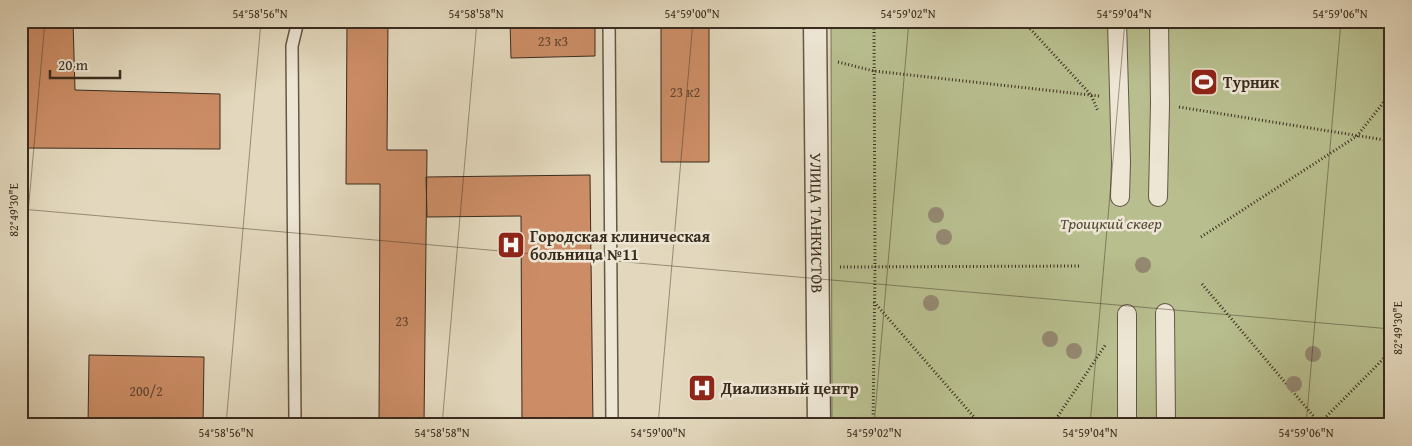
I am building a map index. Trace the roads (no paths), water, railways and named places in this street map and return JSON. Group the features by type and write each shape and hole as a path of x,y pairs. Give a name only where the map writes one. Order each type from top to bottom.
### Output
{"street":[{"name":"УЛИЦА ТАНКИСТОВ","path":"815,21 819,425"},
{"path":"1117,21 1121,162 1120,197"},
{"path":"1158,197 1159,21"},
{"path":"1165,313 1166,425"},
{"path":"1127,314 1127,425"}],"lane":[{"path":"297,425 295,419 292,46 298,21"},
{"path":"609,21 612,425"}],"place":[{"name":"Турник","path":"1204,82"},
{"name":"Городская клиническая больница №11","path":"511,245"},
{"name":"Диализный центр","path":"702,388"}],"park label":[{"name":"Троицкий сквер","path":"1111,223"}]}
